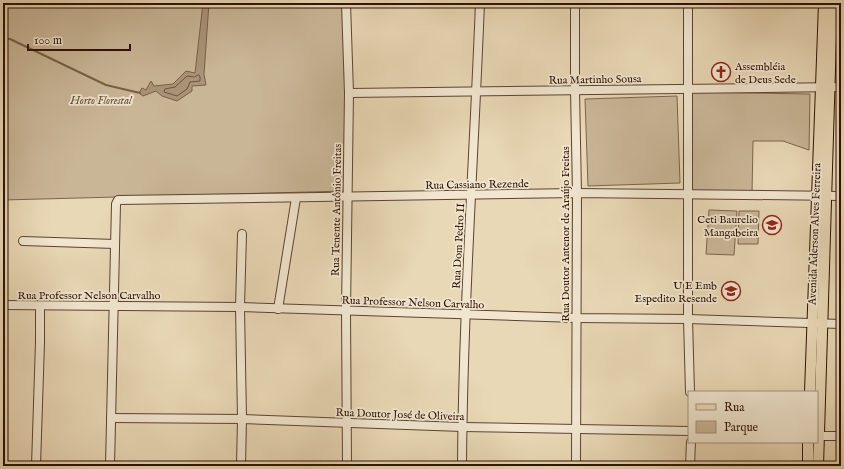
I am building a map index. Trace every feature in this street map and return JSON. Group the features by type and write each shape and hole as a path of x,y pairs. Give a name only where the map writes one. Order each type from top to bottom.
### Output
{"main road":[{"name":"Avenida Aderson Alves Ferreira","path":"824,3 826,87"},
{"name":"Avenida Aderson Alves Ferreira","path":"818,466 818,323 826,87 832,3"},
{"name":"Avenida Aderson Alves Ferreira","path":"810,391 818,323"},
{"path":"808,443 808,466"}],"street":[{"name":"Rua Tenente Antônio Freitas","path":"346,3 349,93 346,311 347,466"},
{"name":"Rua Dom Pedro II","path":"462,466 466,314 480,3"},
{"name":"Rua Doutor Antenor de Araújo Freitas","path":"575,3 577,193 576,466"},
{"path":"688,3 688,319 690,391"},
{"name":"Rua Martinho Sousa","path":"349,93 841,87"},
{"name":"Rua Cassiano Rezende","path":"115,244 116,201 120,200 577,193 841,196"},
{"path":"278,309 296,198"},
{"path":"241,466 242,419 240,307 242,234"},
{"path":"23,241 115,244 110,466"},
{"name":"Rua Professor Nelson Carvalho","path":"3,305 240,307 576,318 688,319 841,324"},
{"path":"36,466 40,306"},
{"name":"Rua Doutor José de Oliveira","path":"111,418 242,419 346,424 688,431"},
{"path":"818,436 841,436"},
{"path":"690,466 691,443"}],"green space":[{"name":"Horto Florestal","path":"3,3 346,3 346,191 3,200"},
{"path":"688,92 810,94 809,150 783,141 753,141 752,193 687,192"},
{"path":"677,96 680,183 588,186 585,99"},
{"path":"709,210 737,211 734,255 706,254"},
{"path":"739,211 759,211 758,244 738,244"}],"water":[{"path":"203,3 209,3 204,74 206,85 192,86 192,91 177,101 162,96 156,91 143,96 139,93 142,88 146,90 151,81 154,86 173,84 186,71 195,73"}],"waterway":[{"path":"3,39 10,39 106,85 140,93"}],"place":[{"name":"Assembléia de Deus Sede","path":"721,72"},
{"name":"Ceti Baurelio Mangabeira","path":"772,225"},
{"name":"U E Emb Espedito Resende","path":"731,291"}]}
